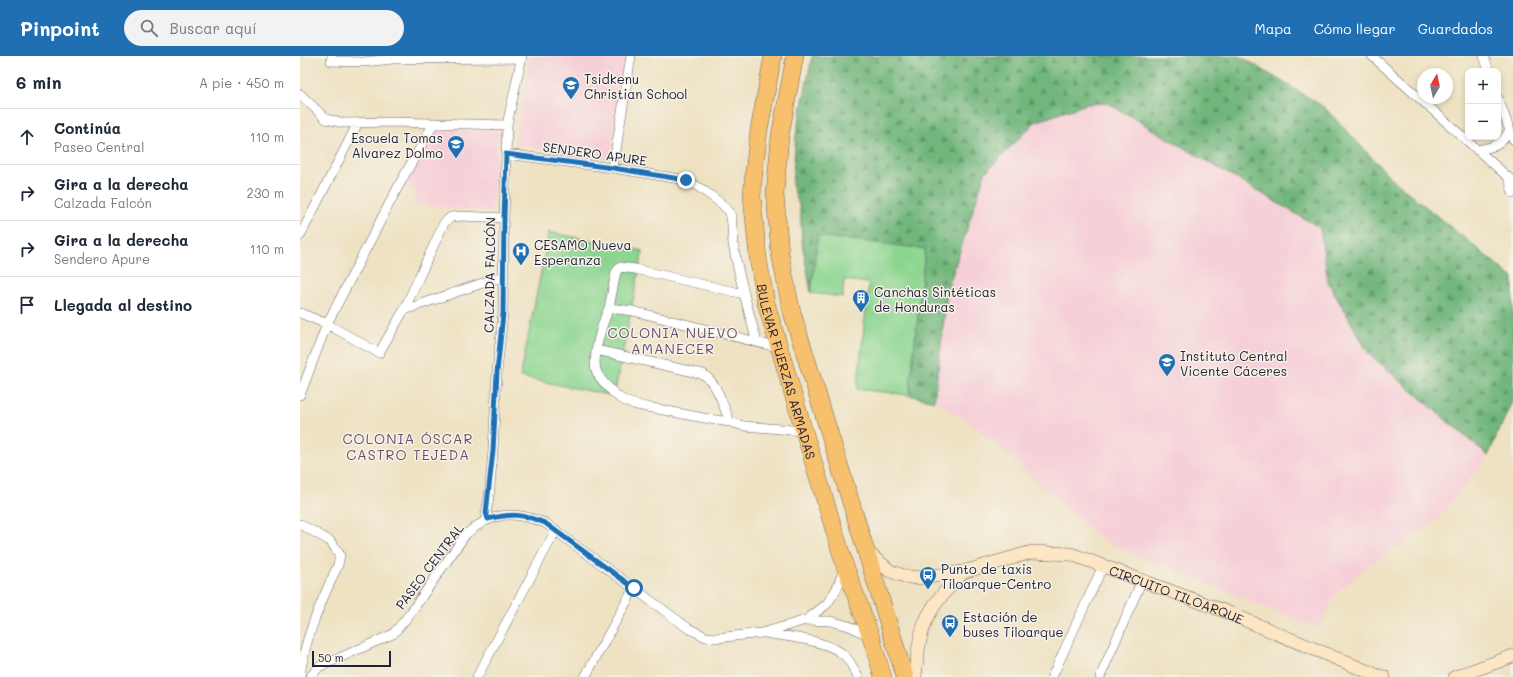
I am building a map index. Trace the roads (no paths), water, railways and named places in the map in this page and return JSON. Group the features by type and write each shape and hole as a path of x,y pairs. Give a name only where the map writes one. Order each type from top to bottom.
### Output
{"highway":[{"name":"BULEVAR FUERZAS ARMADAS","path":"773,56 759,130 752,196 759,266 766,303 804,431 846,566 871,637 883,677"},
{"name":"BULEVAR FUERZAS ARMADAS","path":"795,56 780,136 775,194 780,254 791,309 905,677"}],"street":[{"path":"332,56 331,61 363,62 393,59 522,57"},
{"path":"613,168 631,56"},
{"path":"1372,56 1511,179 1513,193"},
{"path":"1484,56 1488,68"},
{"name":"CALZADA FALCÓN","path":"488,519 486,513 493,451 497,372 503,314 507,125 522,57"},
{"path":"300,94 326,119 344,123 391,122 507,125"},
{"path":"1477,150 1498,144 1511,135 1500,104"},
{"path":"300,236 358,123"},
{"path":"300,395 326,324 399,185 434,123"},
{"name":"SENDERO APURE","path":"506,154 613,168 686,180 694,184 726,208 730,214 733,244 744,294 757,342"},
{"path":"300,313 326,324 379,352 404,310 444,223 451,217 461,216 504,218"},
{"path":"744,294 635,269 620,267 616,272 609,308 596,350 596,370 608,387 620,398 639,405 706,420 730,422 744,426 804,431"},
{"path":"404,310 503,276"},
{"path":"609,308 633,311 780,348"},
{"path":"596,350 703,374 709,378 718,393 730,422"},
{"name":"PASEO CENTRAL","path":"310,677 319,667 393,634 409,615 466,534 478,524 488,519 505,515 528,516 545,523 688,628 706,636 716,638 762,632 806,620 830,621 849,626 871,637"},
{"path":"300,524 330,541 340,555 338,565 326,590 311,630 302,663 300,677"},
{"path":"477,677 556,530"},
{"name":"CIRCUITO TILOARQUE","path":"866,552 890,571 904,576 917,578 963,572 1032,552 1071,554 1224,611 1378,676 1384,677"},
{"name":"PASEO CENTRAL","path":"806,620 827,604 836,590 846,566"},
{"path":"1056,676 1103,566"},
{"path":"915,677 921,638 928,617 943,594 963,572"},
{"path":"1100,677 1142,580"},
{"path":"585,677 634,588"},
{"path":"762,632 818,643 833,648 844,655 852,664 858,677"},
{"path":"1455,677 1480,672 1513,656"}],"place":[{"name":"Tsidkenu Christian School","path":"571,100"},
{"name":"Escuela Tomas Alvarez Dolmo","path":"456,159"},
{"name":"CESAMO Nueva Esperanza","path":"521,266"},
{"name":"Canchas Sintéticas de Honduras","path":"861,313"},
{"name":"Instituto Central Vicente Cáceres","path":"1167,377"},
{"name":"Punto de taxis Tiloarque-Centro","path":"928,590"},
{"name":"Estación de buses Tiloarque","path":"950,638"}],"district":[{"name":"COLONIA NUEVO AMANECER","path":"673,340"},
{"name":"COLONIA ÓSCAR CASTRO TEJEDA","path":"408,446"}]}
